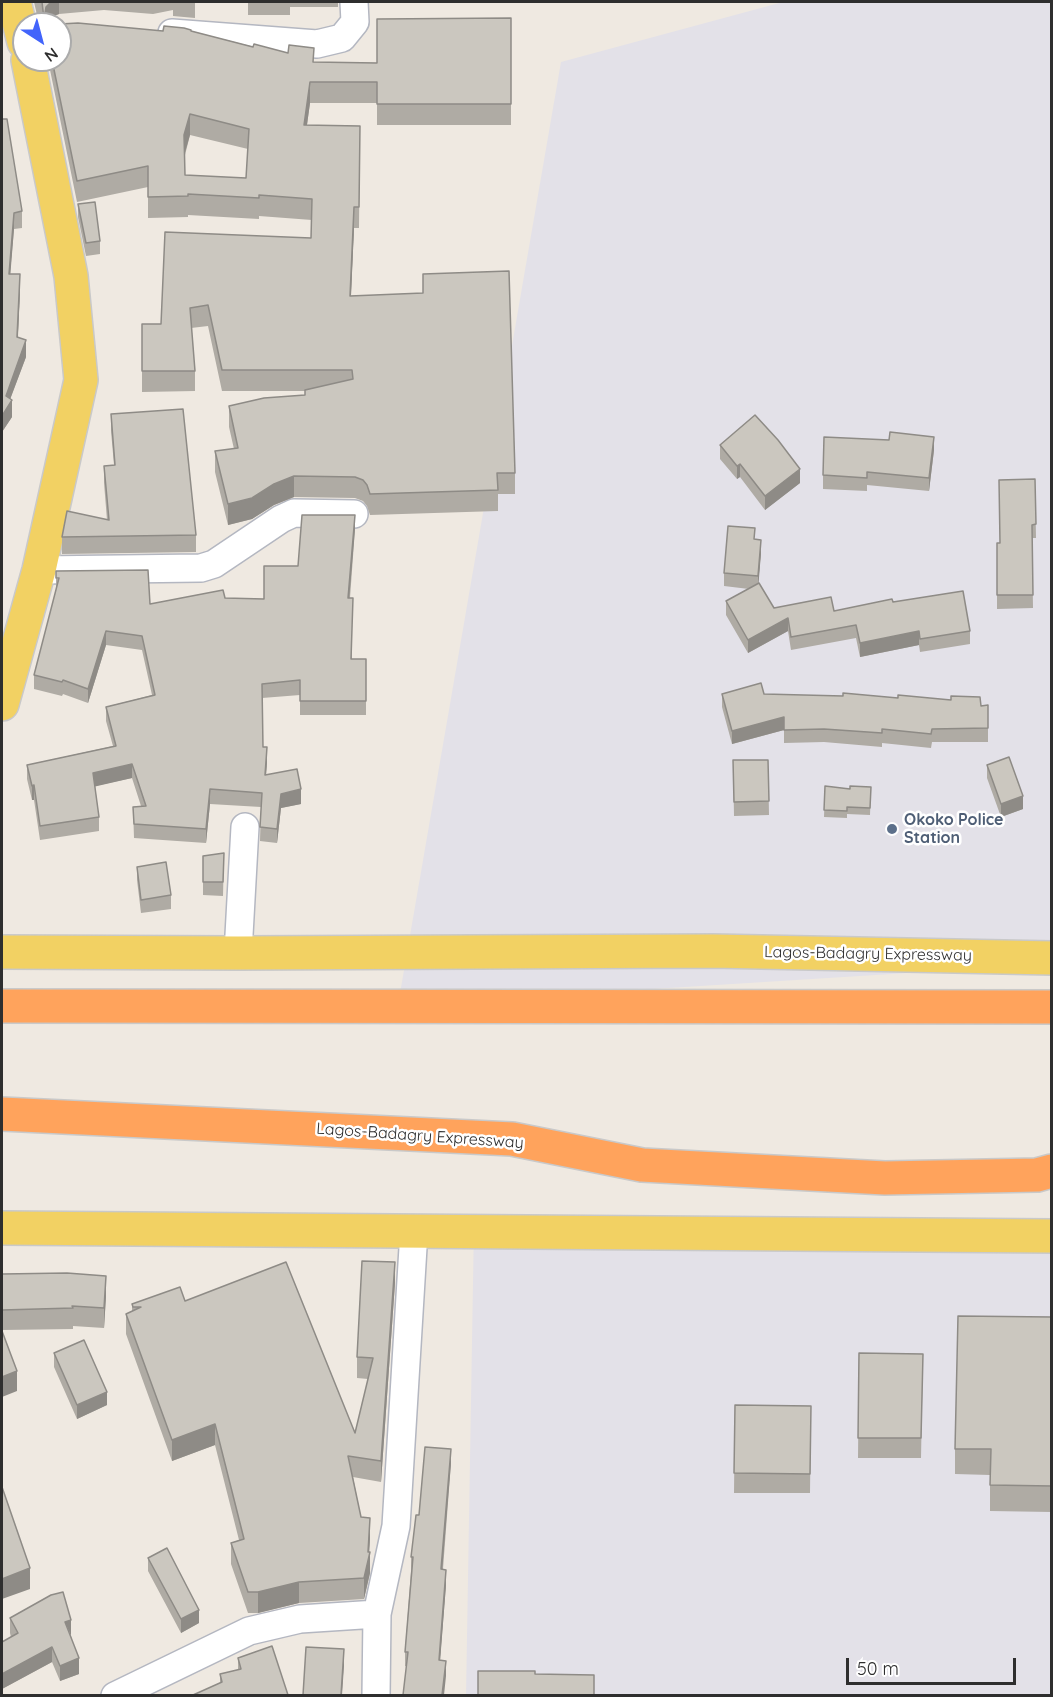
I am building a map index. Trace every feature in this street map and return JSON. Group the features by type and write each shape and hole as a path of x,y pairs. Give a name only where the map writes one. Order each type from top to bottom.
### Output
{"highway":[{"path":"2,1006 1052,1007"},
{"name":"Lagos-Badagry Expressway","path":"2,1114 512,1139 642,1165 885,1178 1037,1175 1052,1171"}],"main road":[{"path":"2,704 39,570 81,380 71,276 27,72"},
{"name":"Lagos-Badagry Expressway","path":"4,948 238,953 713,951 1052,958"},
{"path":"2,1228 1052,1236"}],"street":[{"path":"152,31 317,44 342,38 354,22 354,2"},
{"path":"39,570 201,568 214,564 281,519 294,513 354,514"},
{"path":"238,953 245,827"},
{"path":"376,1695 377,1614 396,1526 414,1231"},
{"path":"115,1695 249,1631 300,1619 377,1614"}],"shaded area":[{"path":"783,2 1051,2 1051,964 398,1005 561,62"},
{"path":"474,1224 1051,1245 1051,1695 466,1696"}],"building":[{"path":"42,2 51,2 45,12 43,12"},
{"path":"511,18 511,104 377,104 377,82 310,82 304,125 360,126 359,207 354,207 350,296 423,293 423,274 509,271 515,473 497,473 498,490 370,494 363,480 355,477 294,476 274,484 252,498 228,504 215,451 238,448 229,406 264,398 305,395 305,390 353,379 352,370 222,370 208,305 190,308 195,371 142,371 142,324 161,324 165,232 311,238 312,199 259,195 259,198 188,194 188,196 148,197 148,166 77,181 54,72 72,72 72,23 78,23 163,31 164,26 184,28 253,47 254,44 288,53 289,45 314,48 313,62 377,63 377,19","holes":["190,114 249,129 246,178 185,175 184,135"]},
{"path":"2,119 7,119 22,211 14,213 9,274 20,274 17,337 26,340 6,396 12,400 2,416"},
{"path":"95,202 100,241 86,243 78,204"},
{"path":"183,409 196,535 62,537 67,511 109,520 104,466 115,465 111,414"},
{"path":"755,415 800,469 765,496 740,464 737,466 720,445"},
{"path":"890,432 934,437 929,478 867,472 867,478 823,475 824,437 889,440"},
{"path":"1035,479 1036,524 1032,525 1033,595 997,595 997,543 1000,543 999,480"},
{"path":"302,515 355,515 348,598 353,598 351,659 366,659 366,701 300,701 300,680 262,684 263,747 267,747 265,775 297,769 301,789 281,794 277,829 260,827 262,793 210,789 206,829 134,824 133,807 146,806 132,764 93,773 99,817 40,826 34,785 32,786 27,765 116,746 106,707 155,695 142,636 106,631 88,689 63,680 62,682 34,675 59,578 56,578 56,571 148,570 150,604 223,590 225,598 264,599 264,566 298,566"},
{"path":"728,526 755,528 754,539 761,540 758,576 724,573"},
{"path":"759,583 774,608 831,597 834,611 892,599 893,602 963,591 970,631 920,639 919,631 860,643 856,625 791,637 788,618 748,640 726,601"},
{"path":"761,683 764,694 843,696 843,693 951,700 951,696 980,697 981,706 988,705 988,728 932,729 931,734 882,729 882,733 824,729 784,730 784,717 732,731 722,694"},
{"path":"1009,757 1023,796 1001,804 987,765"},
{"path":"733,760 768,760 769,801 734,802"},
{"path":"825,786 850,789 850,786 871,787 870,808 847,807 847,811 824,810"},
{"path":"224,853 223,882 203,882 203,856"},
{"path":"166,862 171,895 141,900 137,867"},
{"path":"362,1261 395,1262 381,1461 348,1456 361,1517 370,1518 368,1552 370,1552 364,1578 299,1582 258,1592 248,1592 231,1543 244,1539 215,1424 172,1440 126,1314 141,1307 133,1307 132,1304 180,1287 185,1301 286,1262 355,1433 373,1358 357,1357"},
{"path":"67,1273 106,1276 104,1308 72,1306 73,1308 2,1310 2,1274"},
{"path":"958,1316 1052,1317 1052,1486 990,1485 991,1449 955,1449"},
{"path":"2,1331 17,1371 2,1377"},
{"path":"84,1340 107,1392 77,1405 54,1353"},
{"path":"859,1353 923,1354 921,1438 858,1438"},
{"path":"735,1405 811,1406 810,1474 734,1473"},
{"path":"425,1447 451,1449 441,1569 446,1570 439,1660 446,1661 442,1695 403,1695 408,1652 405,1652 413,1557 411,1557 416,1515 419,1515"},
{"path":"2,1487 30,1568 2,1579"},
{"path":"167,1548 199,1610 181,1619 148,1558"},
{"path":"63,1592 71,1620 65,1622 79,1658 60,1666 52,1647 2,1674 2,1642 18,1633 10,1618 51,1595"},
{"path":"272,1646 288,1695 193,1695 222,1682 220,1674 241,1669 238,1658"},
{"path":"306,1647 344,1649 341,1695 303,1695"},
{"path":"478,1671 535,1671 535,1674 594,1675 594,1695 478,1695"}],"place":[{"name":"Okoko Police Station","path":"892,829"}]}
